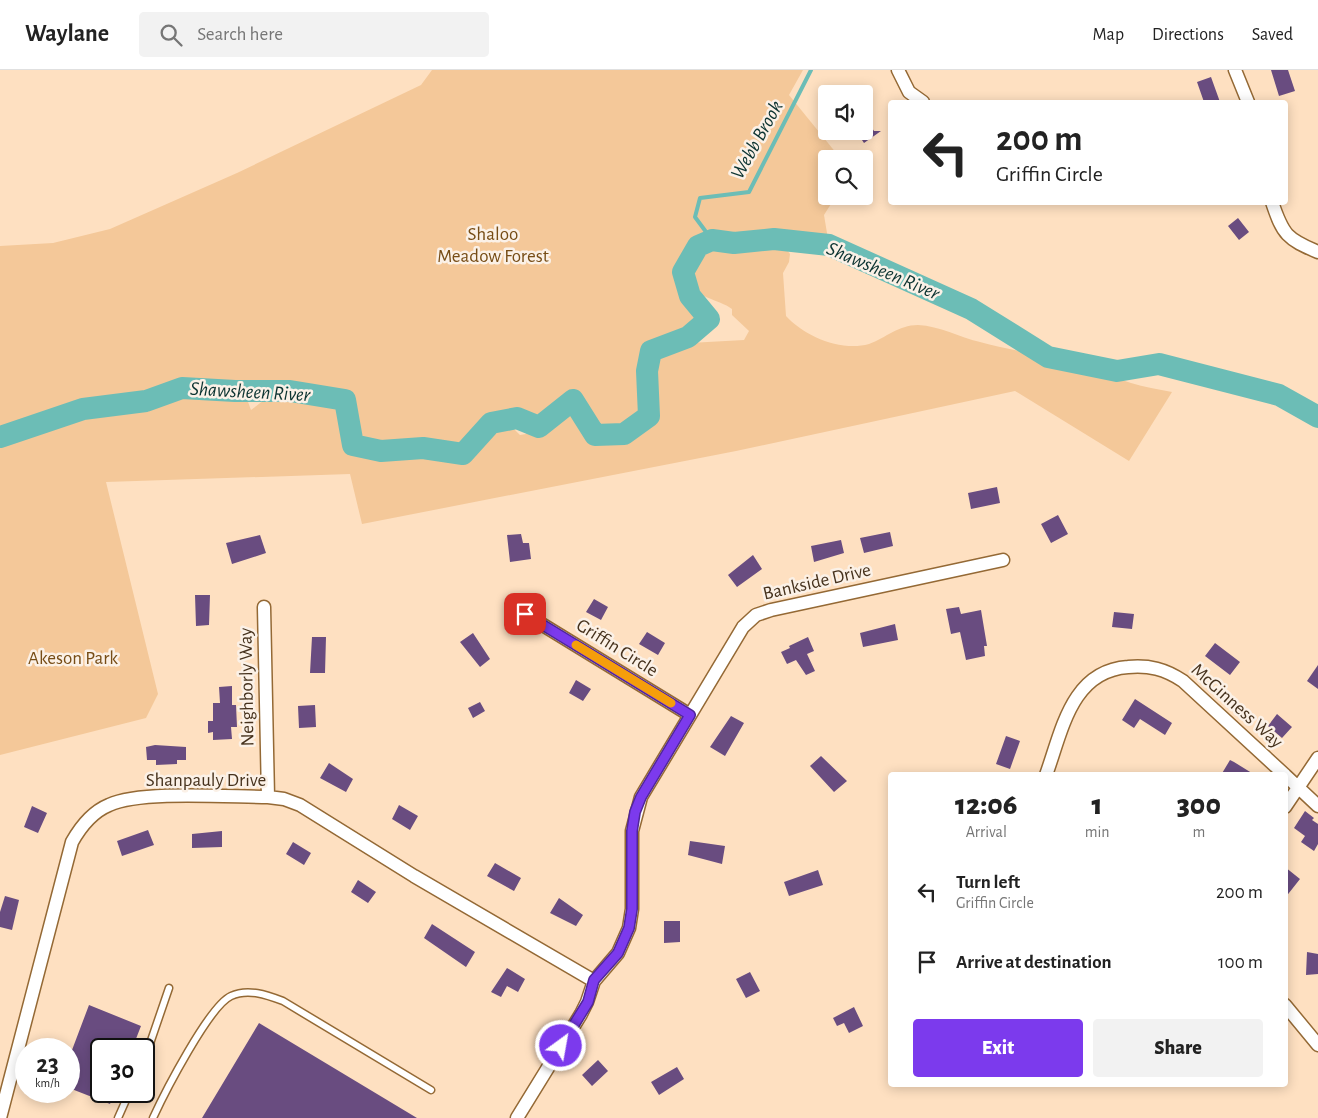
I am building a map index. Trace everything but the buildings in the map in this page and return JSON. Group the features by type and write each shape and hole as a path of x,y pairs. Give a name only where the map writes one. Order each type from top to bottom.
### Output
{"street":[{"path":"898,70 910,92 920,100"},
{"path":"1235,70 1247,100"},
{"path":"1273,205 1282,229 1292,240 1318,252"},
{"name":"Bankside Drive","path":"517,1118 588,1002 594,980 618,953 629,928 632,909 632,831 635,812 641,797 742,627 756,615 771,610 1004,560"},
{"name":"Neighborly Way","path":"264,607 268,797"},
{"name":"Griffin Circle","path":"525,614 690,715"},
{"name":"McGinness Way","path":"1047,772 1071,707 1090,681 1110,669 1140,666 1163,670 1183,681 1282,772"},
{"path":"1288,804 1318,758"},
{"name":"McGinness Way","path":"1288,778 1299,788"},
{"path":"1299,788 1318,806"},
{"name":"Shanpauly Drive","path":"0,1118 72,842 81,826 93,814 110,804 126,799 268,797 284,799 300,805 423,881 594,980"},
{"path":"1288,1009 1318,1046"}],"lane":[{"path":"152,1038 169,988"},
{"path":"154,1118 162,1098 214,1010 231,996 258,992 283,1001 430,1090"},
{"path":"118,1118 125,1103"}],"green space":[{"path":"432,70 803,70 789,95 818,131 818,140 826,140 834,150 818,150 818,205 830,205 824,215 829,245 774,239 734,243 712,240 698,246 683,272 690,296 709,319 688,337 671,344 744,340 749,331 732,315 732,309 695,291 690,286 687,280 692,262 702,248 717,245 749,251 774,245 780,246 790,254 789,262 783,273 786,316 813,336 835,344 858,346 869,344 904,327 926,326 980,342 1067,362 1136,384 1172,392 1129,461 1015,391 736,451 362,524 350,474 106,482 158,694 146,718 0,755 0,246 53,243 110,229 237,173 421,85","holes":["648,372 656,394 650,416","244,391 293,391 291,393 273,393 251,410","335,399 345,400 348,420 337,409","573,401 590,428 567,406","108,406 41,424 83,409","649,417 640,429 633,433 625,434","517,418 539,427 550,420 545,427 530,429 526,434 520,435 513,428 512,419"]}],"waterway":[{"name":"Webb Brook","path":"712,240 695,217 700,198 749,192 811,70"},
{"name":"Shawsheen River","path":"0,437 83,409 146,401 182,388 235,391 290,391 345,400 353,445 381,451 423,448 463,454 491,423 517,418 539,427 573,400 595,435 624,434 649,416 647,371 651,351 688,337 709,319 690,296 683,272 698,246 712,240 734,243 774,239 829,245 971,309 1048,357 1117,371 1159,364 1279,395 1318,417"}],"slow traffic":[{"path":"576,645 671,703"}],"route":[{"path":"525,614 690,715 641,797 635,812 632,831 632,909 629,928 618,953 594,980 588,1002 561,1046"}],"park label":[{"name":"Shaloo Meadow Forest","path":"493,245"},
{"name":"Akeson Park","path":"73,658"}]}
